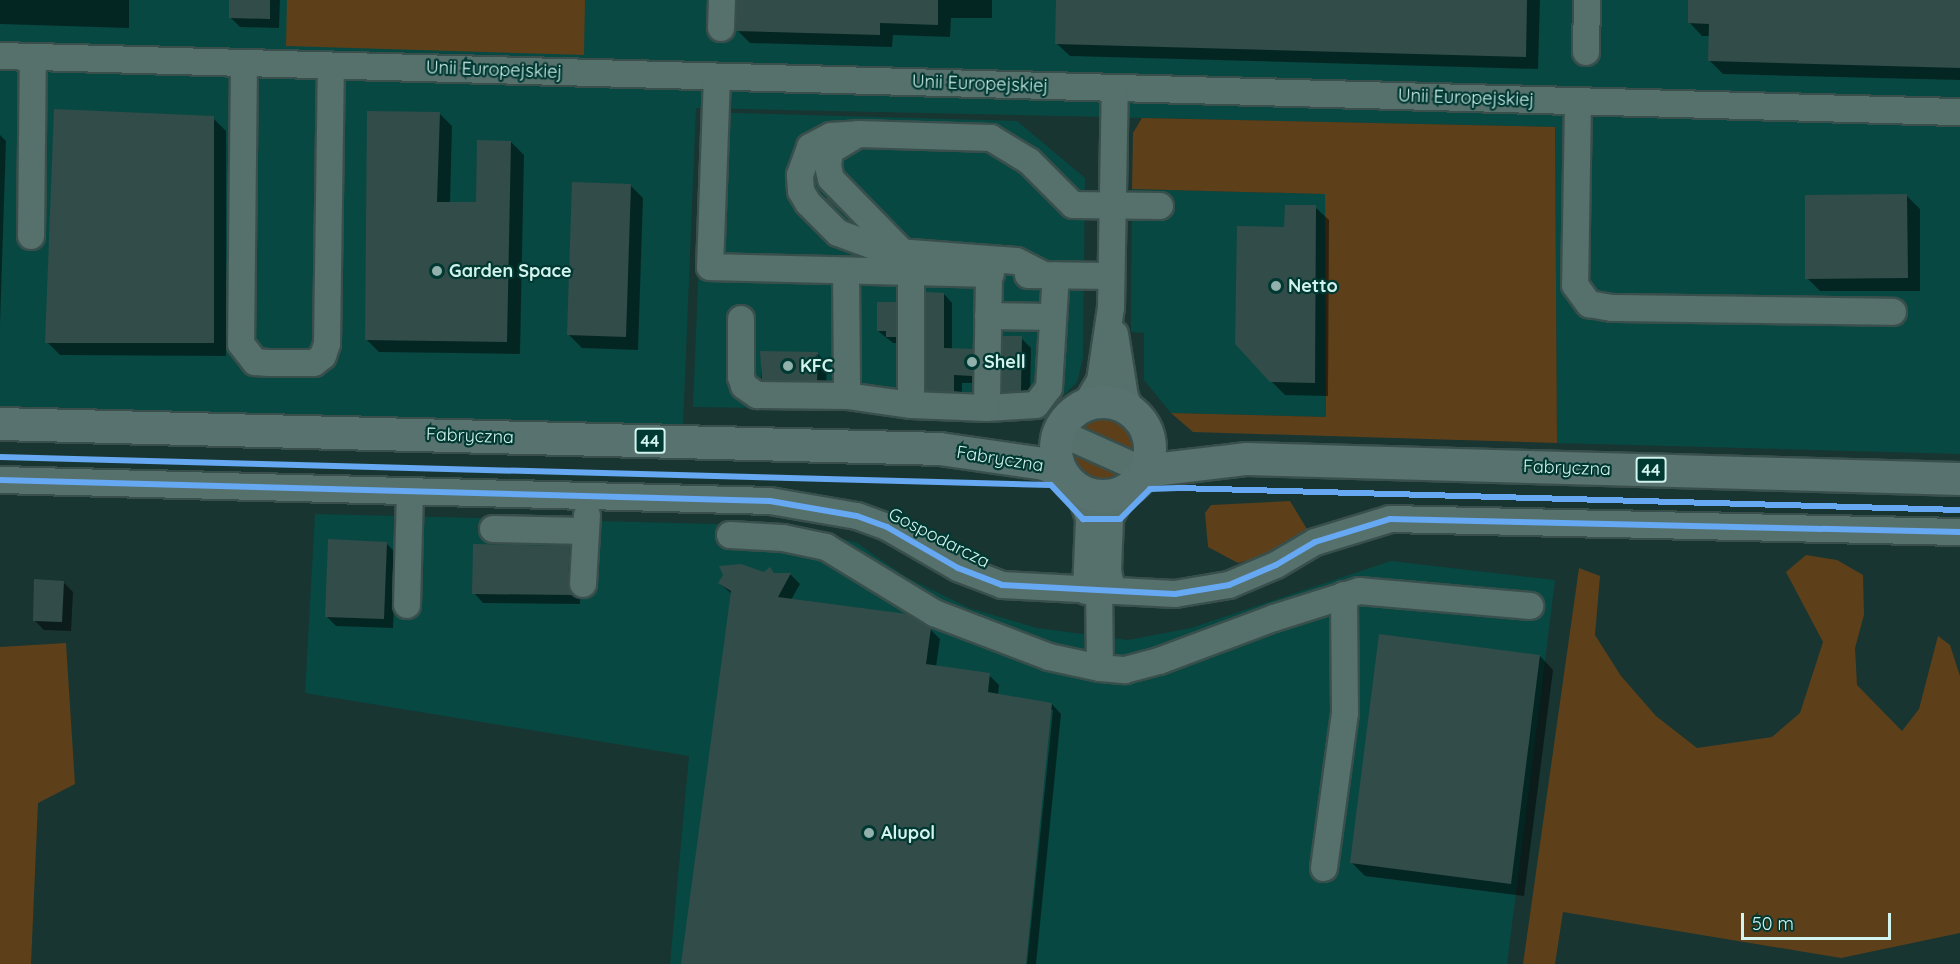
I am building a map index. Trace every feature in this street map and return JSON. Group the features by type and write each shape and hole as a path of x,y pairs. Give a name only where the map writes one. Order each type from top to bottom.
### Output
{"main road":[{"path":"1070,481 1055,450 1058,432 1071,414 1086,405 1110,402 1132,412 1149,438 1135,481"},
{"name":"Fabryczna","path":"0,424 940,449 1023,443 1058,432"},
{"name":"Fabryczna","path":"1149,438 1247,459 1960,479"},
{"name":"Fabryczna","path":"940,449 1044,464 1070,481"},
{"name":"Fabryczna","path":"1135,481 1247,459"},
{"name":"44","path":"1070,481 1102,497 1135,481"}],"street":[{"path":"721,28 722,0"},
{"path":"1586,52 1587,0"},
{"name":"Unii Europejskiej","path":"0,56 1960,112"},
{"path":"31,236 33,57"},
{"path":"244,63 240,344 255,362 269,363 314,363 323,356 327,344 331,66"},
{"path":"717,77 710,267 846,271 909,262 1016,261 1050,275"},
{"path":"1115,88 1111,307 1122,382 1132,412"},
{"path":"1578,101 1575,285 1589,304 1612,308 1893,312"},
{"path":"1111,276 989,274 909,262 872,248 838,233 808,203 801,191 800,175 810,147 831,136 858,134 991,138 1029,161 1073,205 1161,206"},
{"path":"909,262 911,405"},
{"path":"846,271 847,396"},
{"path":"987,408 989,274"},
{"path":"741,319 741,377 749,392 847,396 911,405 1024,408 1043,399 1052,375 1053,317 1050,275"},
{"path":"1086,405 1100,381 1111,307"},
{"path":"988,316 1053,317"},
{"path":"1058,432 1135,481 1110,518 1108,561 1099,591"},
{"name":"Gospodarcza","path":"0,480 770,501 824,507 887,527 957,568 1002,585 1175,594 1229,585 1276,565 1315,542 1390,519 1960,532"},
{"path":"1070,481 1089,519 1099,591 1100,668"},
{"path":"407,605 410,491"},
{"path":"583,584 588,497"},
{"path":"493,529 585,531"},
{"path":"730,535 783,538 826,547 934,613 1049,657 1100,668 1125,670 1159,661 1359,591 1530,606"},
{"path":"1324,868 1345,713 1344,595"}],"shaded area":[{"path":"0,0 1960,0 1960,454 1557,443 1555,127 696,108 683,426 0,406"},
{"path":"287,0 585,0 584,55 286,46"},
{"path":"705,112 1017,121 1085,178 1083,358 1077,382 1041,418 1000,420 892,416 847,409 693,407"},
{"path":"1142,118 1555,127 1557,443 1193,432 1171,413 1326,417 1325,194 1132,189 1133,133"},
{"path":"1132,189 1325,194 1326,417 1171,413 1144,380 1144,333 1131,332"},
{"path":"1113,417 1131,431 1137,442 1136,455 1076,431 1094,418"},
{"path":"1070,452 1126,475 1101,483 1089,479 1072,463"},
{"path":"1290,501 1307,529 1289,549 1238,563 1208,547 1205,513 1211,505"},
{"path":"315,514 798,526 857,543 906,577 969,608 1037,628 1128,640 1191,628 1391,561 1555,580 1507,964 670,964 689,756 305,693"},
{"path":"1806,555 1837,560 1863,575 1864,615 1855,648 1857,685 1902,731 1919,709 1938,636 1950,645 1960,676 1960,933 1841,958 1563,912 1555,964 1523,964 1579,568 1600,576 1595,635 1621,676 1656,716 1697,748 1772,737 1800,713 1823,642 1786,572"},
{"path":"66,643 75,784 38,803 31,964 0,964 0,647"}],"building":[{"path":"229,0 270,0 270,19 229,18"},
{"path":"737,0 938,0 938,25 880,23 880,35 735,31"},
{"path":"1056,0 1527,0 1526,57 1055,44"},
{"path":"1688,0 1960,0 1960,68 1708,61 1709,24 1688,23"},
{"path":"54,109 214,116 214,343 45,343"},
{"name":"Garden Space","path":"367,111 440,112 437,202 476,202 477,140 511,141 507,342 365,340"},
{"path":"572,182 631,184 626,337 567,335"},
{"path":"1907,194 1908,278 1805,279 1805,195"},
{"path":"828,197 845,215 825,199"},
{"name":"Netto","path":"1285,205 1316,205 1315,383 1270,382 1235,344 1237,226 1284,227"},
{"path":"926,292 944,293 944,348 973,349 972,376 954,375 954,392 926,391"},
{"path":"877,302 896,302 896,337 886,337 886,331 877,331"},
{"path":"1003,336 1022,336 1021,391 1002,392"},
{"name":"KFC","path":"760,351 818,352 817,381 762,380"},
{"path":"328,539 387,542 384,619 325,617"},
{"path":"473,544 570,546 568,583 572,595 472,594"},
{"name":"Alupol","path":"741,564 764,572 770,567 774,573 791,573 778,597 907,614 931,628 926,664 990,673 988,692 1052,703 1026,964 681,964 731,591 718,583 723,575 719,566"},
{"path":"34,579 64,581 62,622 33,621"},
{"path":"1379,634 1540,655 1511,884 1350,863"}],"cycle path":[{"path":"0,457 1051,485 1083,519 1120,519 1150,489 1178,488 1960,510"},
{"path":"0,480 770,501 857,516 887,527 958,568 1002,585 1175,594 1229,585 1276,565 1315,542 1390,519 1960,532"}],"place":[{"name":"Garden Space","path":"437,271"},
{"name":"Netto","path":"1276,286"},
{"name":"Shell","path":"972,362"},
{"name":"KFC","path":"788,366"},
{"name":"Alupol","path":"869,833"}]}
